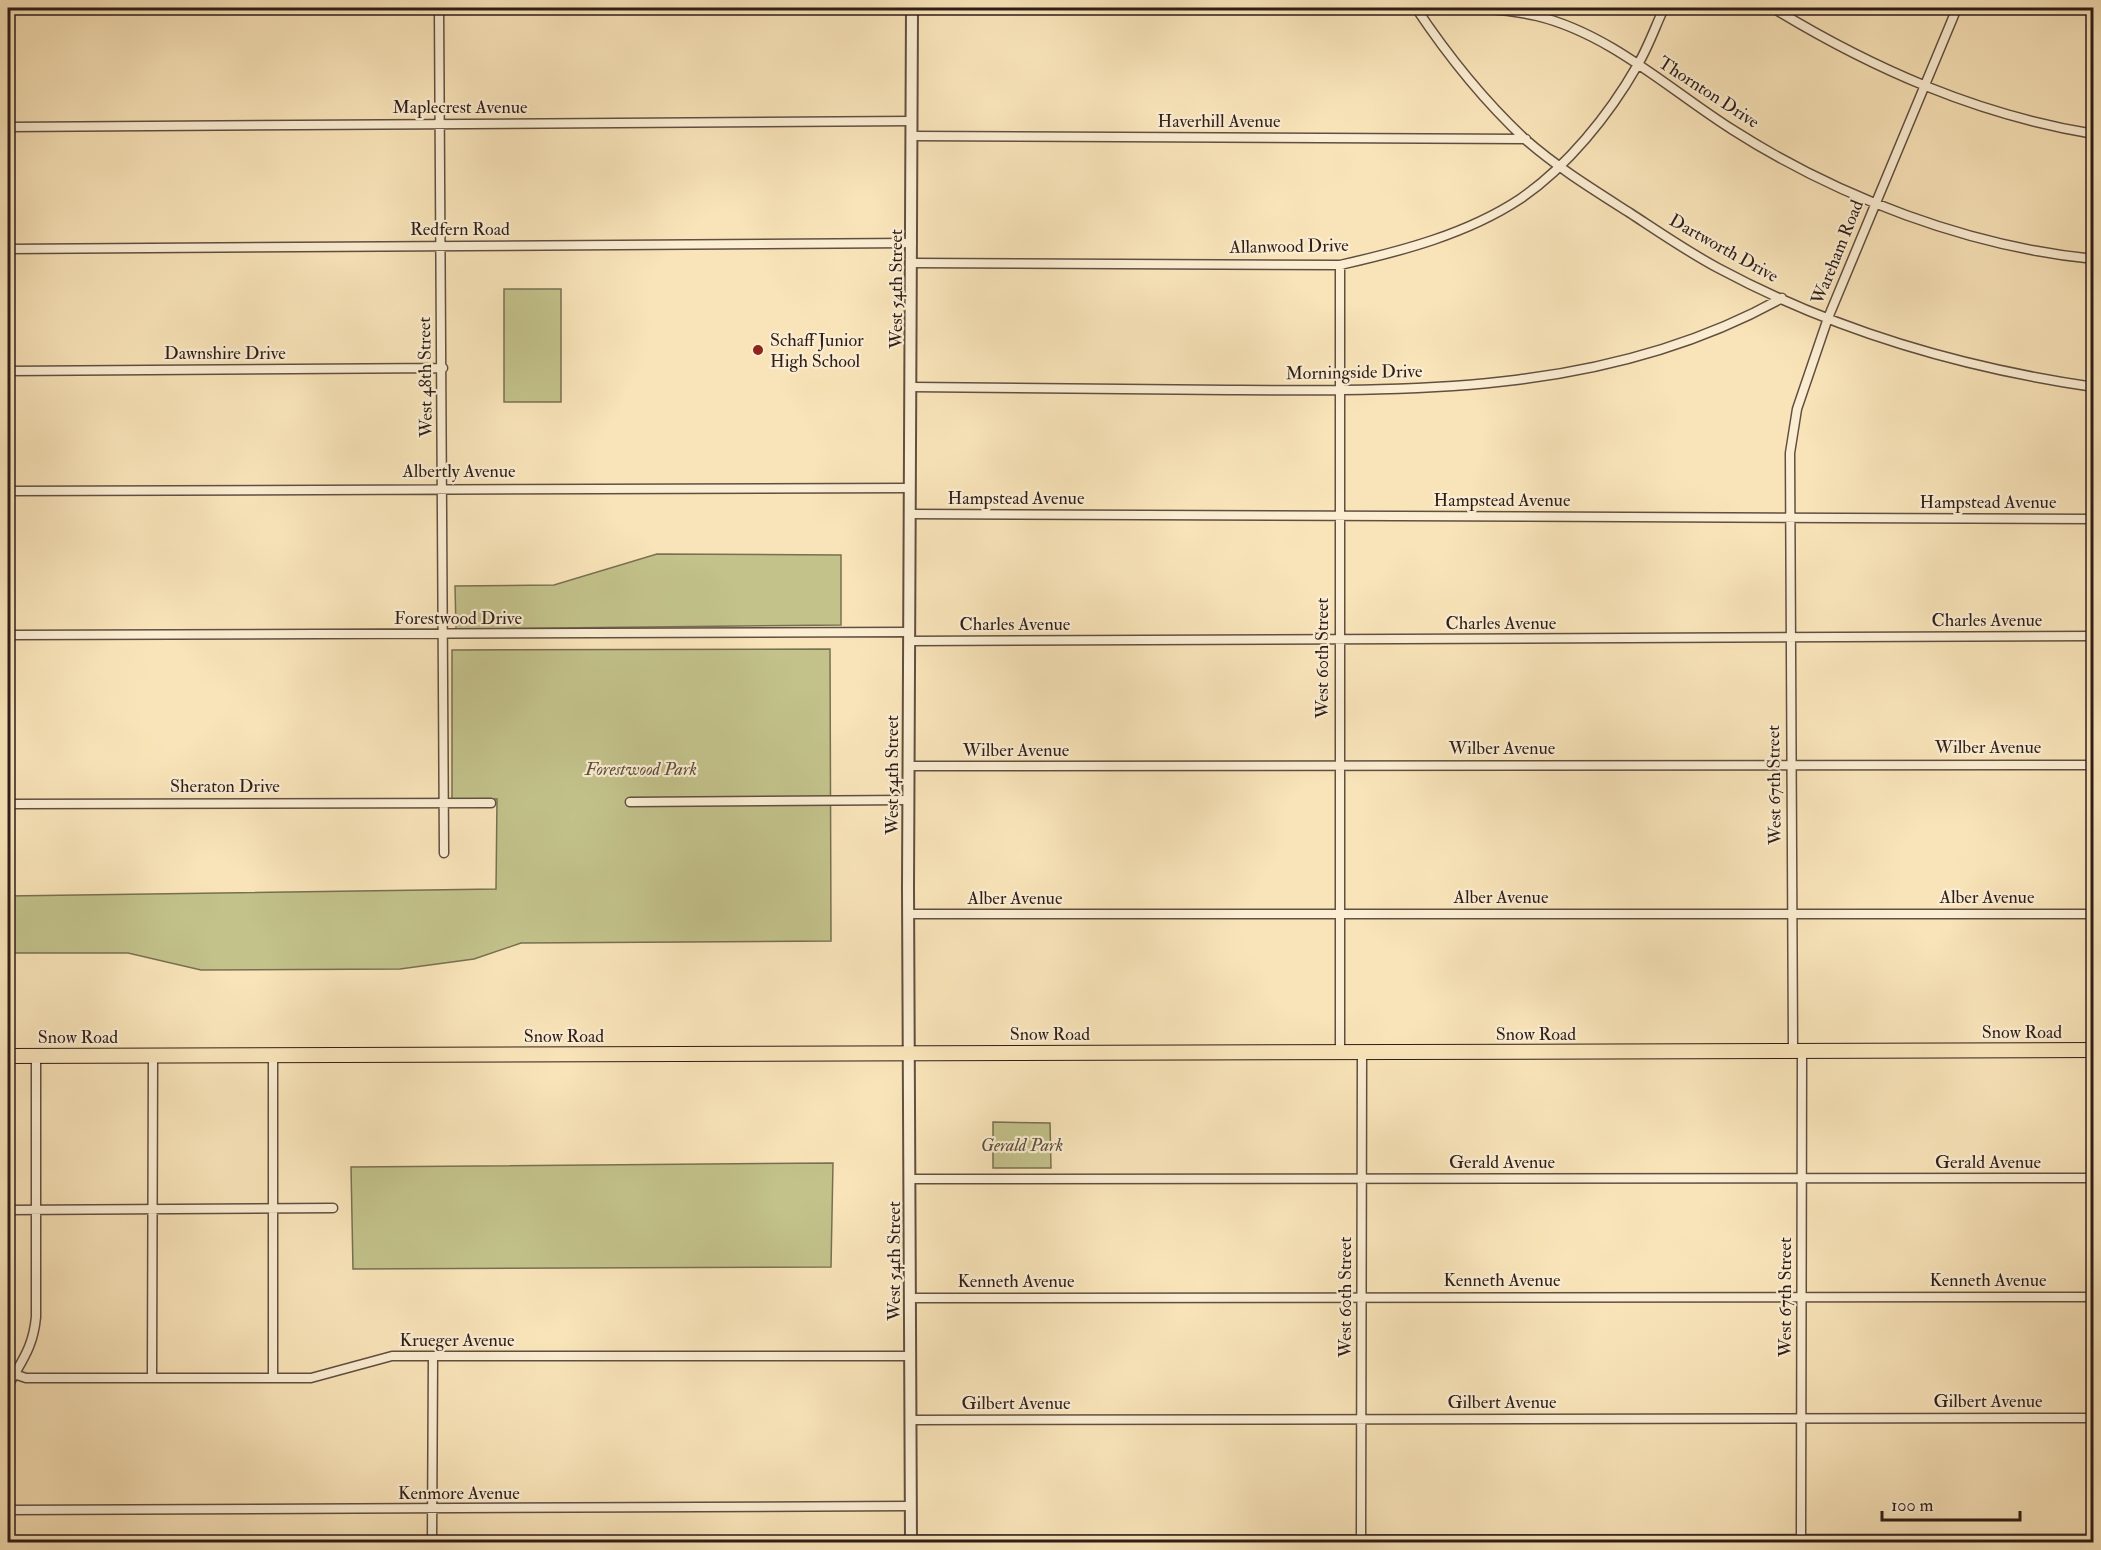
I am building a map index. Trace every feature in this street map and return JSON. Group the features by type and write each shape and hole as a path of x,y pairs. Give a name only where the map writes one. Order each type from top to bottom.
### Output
{"main road":[{"name":"Snow Road","path":"8,1056 2094,1050"}],"street":[{"name":"West 48th Street","path":"440,8 444,853"},
{"name":"West 54th Street","path":"911,1541 909,636 912,387 912,8"},
{"name":"Thornton Drive","path":"1297,8 1485,9 1538,16 1594,38 1638,65 1734,131 1875,203 1959,233 2017,247 2094,259"},
{"name":"Dartworth Drive","path":"1416,8 1454,63 1482,96 1526,139 1559,167 1718,268 1828,318 1960,362 2030,378 2094,387"},
{"name":"Allanwood Drive","path":"912,263 1340,265 1397,252 1466,227 1520,199 1559,167 1601,119 1638,65 1664,8"},
{"path":"1773,8 1823,38 1924,87 2004,115 2094,134"},
{"name":"Wareham Road","path":"1790,519 1790,453 1797,409 1828,318 1957,8"},
{"name":"Maplecrest Avenue","path":"8,127 912,121"},
{"name":"Haverhill Avenue","path":"912,136 1526,139"},
{"name":"Redfern Road","path":"8,249 912,243"},
{"name":"West 60th Street","path":"1340,265 1338,766 1340,1052"},
{"name":"Morningside Drive","path":"912,387 1340,390 1463,387 1545,378 1693,340 1746,318 1782,298"},
{"name":"Dawnshire Drive","path":"8,371 442,368"},
{"name":"Albertly Avenue","path":"8,490 910,488"},
{"name":"Hampstead Avenue","path":"910,514 2094,519"},
{"name":"West 67th Street","path":"1790,519 1792,913 1802,1179 1801,1541"},
{"name":"Forestwood Drive","path":"8,635 909,636"},
{"name":"Charles Avenue","path":"909,636 1339,640 2094,636"},
{"name":"Wilber Avenue","path":"910,766 2094,765"},
{"path":"630,802 909,800"},
{"name":"Sheraton Drive","path":"8,804 443,801 491,803"},
{"name":"Alber Avenue","path":"909,914 2094,914"},
{"name":"West 60th Street","path":"1361,1541 1362,1052"},
{"path":"8,1386 10,1374 26,1357 34,1339 36,1055"},
{"path":"152,1378 153,1055"},
{"path":"273,1055 273,1378"},
{"name":"Gerald Avenue","path":"910,1179 2094,1178"},
{"path":"8,1210 333,1208"},
{"name":"Kenneth Avenue","path":"910,1298 2094,1297"},
{"name":"Krueger Avenue","path":"10,1374 26,1378 310,1378 392,1356 911,1356"},
{"path":"432,1542 433,1356"},
{"name":"Gilbert Avenue","path":"911,1420 2094,1418"},
{"name":"Kenmore Avenue","path":"8,1510 431,1510 911,1506"},
{"path":"8,1510 8,1542"},
{"path":"911,1541 2094,1539"}],"green space":[{"path":"504,289 561,289 561,402 504,402"},
{"path":"657,554 841,555 841,625 456,629 455,586 554,585"},
{"name":"Forestwood Park","path":"830,649 831,941 521,943 474,959 400,969 201,970 128,953 8,953 8,896 496,889 497,799 452,799 452,650"},
{"name":"Gerald Park","path":"993,1122 1050,1123 1051,1168 993,1168"},
{"path":"833,1163 831,1267 353,1269 351,1167"}],"place":[{"name":"Schaff Junior High School","path":"758,350"}]}
